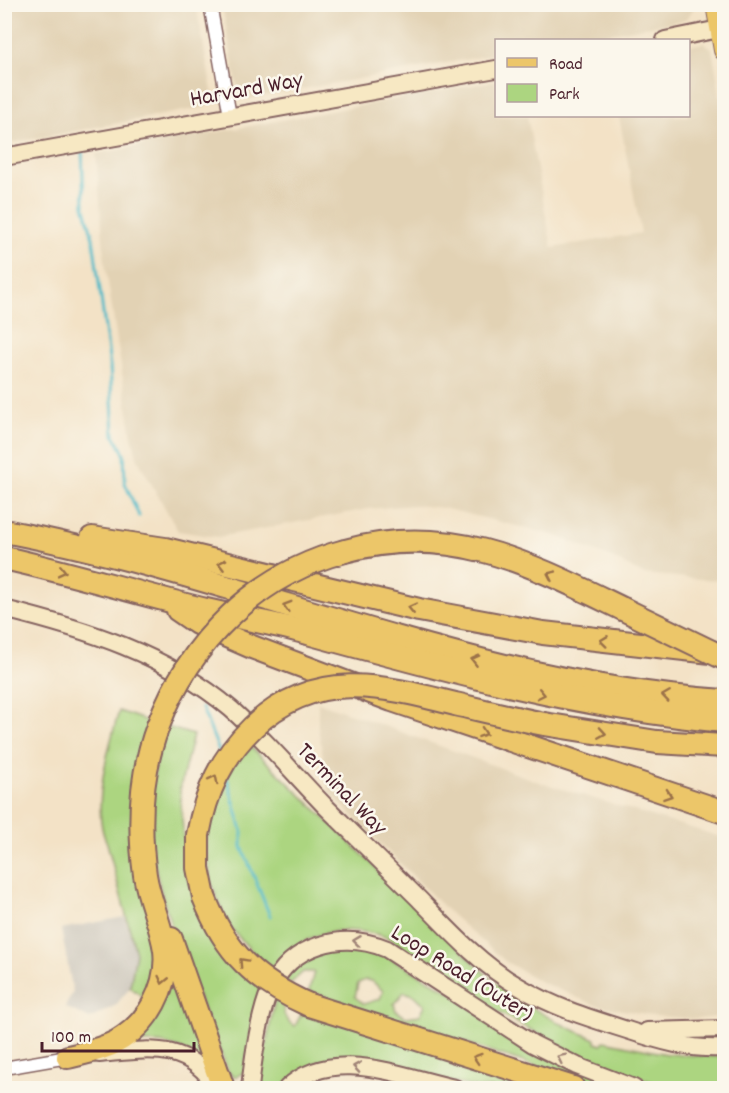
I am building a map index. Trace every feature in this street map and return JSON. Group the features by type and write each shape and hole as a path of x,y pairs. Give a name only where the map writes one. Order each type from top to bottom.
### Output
{"highway":[{"path":"10,532 97,538 165,549 419,610 543,633 724,656"},
{"path":"10,532 126,560 392,638 504,667 644,693 724,700"},
{"path":"68,1057 104,1047 123,1037 140,1022 159,994 165,972 165,950 149,897 140,830 141,802 151,745 173,690 193,657 222,623 270,584 317,560 345,551 395,542 429,541 466,544 525,562 724,656"},
{"path":"4,558 159,598 301,631 515,688 623,708 724,721"},
{"path":"159,598 197,623 392,700 724,812"},
{"path":"573,1089 309,1005 268,984 251,971 222,936 204,897 198,868 198,835 208,790 231,751 269,714 305,694 333,687 369,685 544,724 657,742 724,746"},
{"path":"144,862 223,1089"}],"main road":[{"path":"716,4 723,29 724,50"}],"street":[{"path":"210,4 230,116"},
{"path":"669,39 723,29"},
{"name":"Harvard Way","path":"4,157 495,69"},
{"name":"Terminal Way","path":"4,609 97,636 148,655 193,681 261,736 333,814 445,927 487,964 517,986 558,1007 681,1046 724,1048"},
{"name":"Loop Road (Outer)","path":"250,1089 267,999 278,976 293,960 310,948 326,942 347,940 371,943 387,949 533,1044 577,1066 634,1089"},
{"name":"Terminal Way","path":"628,1030 678,1032 724,1029"},
{"path":"4,1068 68,1057 149,1049 169,1051 196,1064 217,1089"},
{"path":"287,1089 316,1070 341,1065 455,1089"}],"shaded area":[{"path":"5,4 196,5 213,96 211,103 205,107 5,144"},
{"path":"222,4 696,5 687,18 679,21 577,39 495,39 495,54 248,99 238,91"},
{"path":"704,43 712,48 724,117 724,577 713,580 643,574 612,558 554,535 443,508 415,505 368,509 218,537 178,531 138,460 132,437 105,263 96,154 495,81 495,117 527,117 552,248 641,233 619,117 690,117 690,46"},
{"path":"318,702 542,783 724,838 724,1016 697,1019 657,1016 595,1005 539,981 505,961 452,915 329,792 318,727"},
{"path":"125,917 136,953 130,987 116,1005 90,1019 65,1007 73,992 61,929"}],"green space":[{"path":"119,711 150,722 134,782 159,948 148,1001 130,987 136,953 102,829 100,813 103,778"},
{"path":"164,726 193,735 180,788 186,875 208,920 263,986 257,1002 244,1072 236,1077 229,1073 190,976 164,902 155,866 150,832 150,802"},
{"path":"245,741 494,982 543,1014 596,1039 596,1043 601,1045 604,1041 667,1054 724,1057 724,1088 668,1088 574,1053 492,1009 389,938 377,934 343,931 320,935 298,945 268,969 228,925 211,882 206,847 210,810"},
{"path":"350,946 383,954 620,1088 602,1088 309,991 314,972 303,972 291,983 284,981 307,956","holes":["365,980 372,981 383,991 380,999 364,1004 355,997 358,983","404,992 414,995 425,1005 420,1015 406,1017 396,1011 394,1004"]},
{"path":"171,959 212,1070 190,1053 168,1045 145,1043 118,1047"},
{"path":"276,994 283,998 284,1015 295,1026 305,1007 562,1088 479,1088 342,1059 318,1062 280,1088 258,1088"}],"waterway":[{"path":"82,149 84,205 93,238 110,366 114,435 124,453 125,483 139,516"},
{"path":"202,708 219,751"},
{"path":"227,778 242,831 242,847 270,916"}]}
